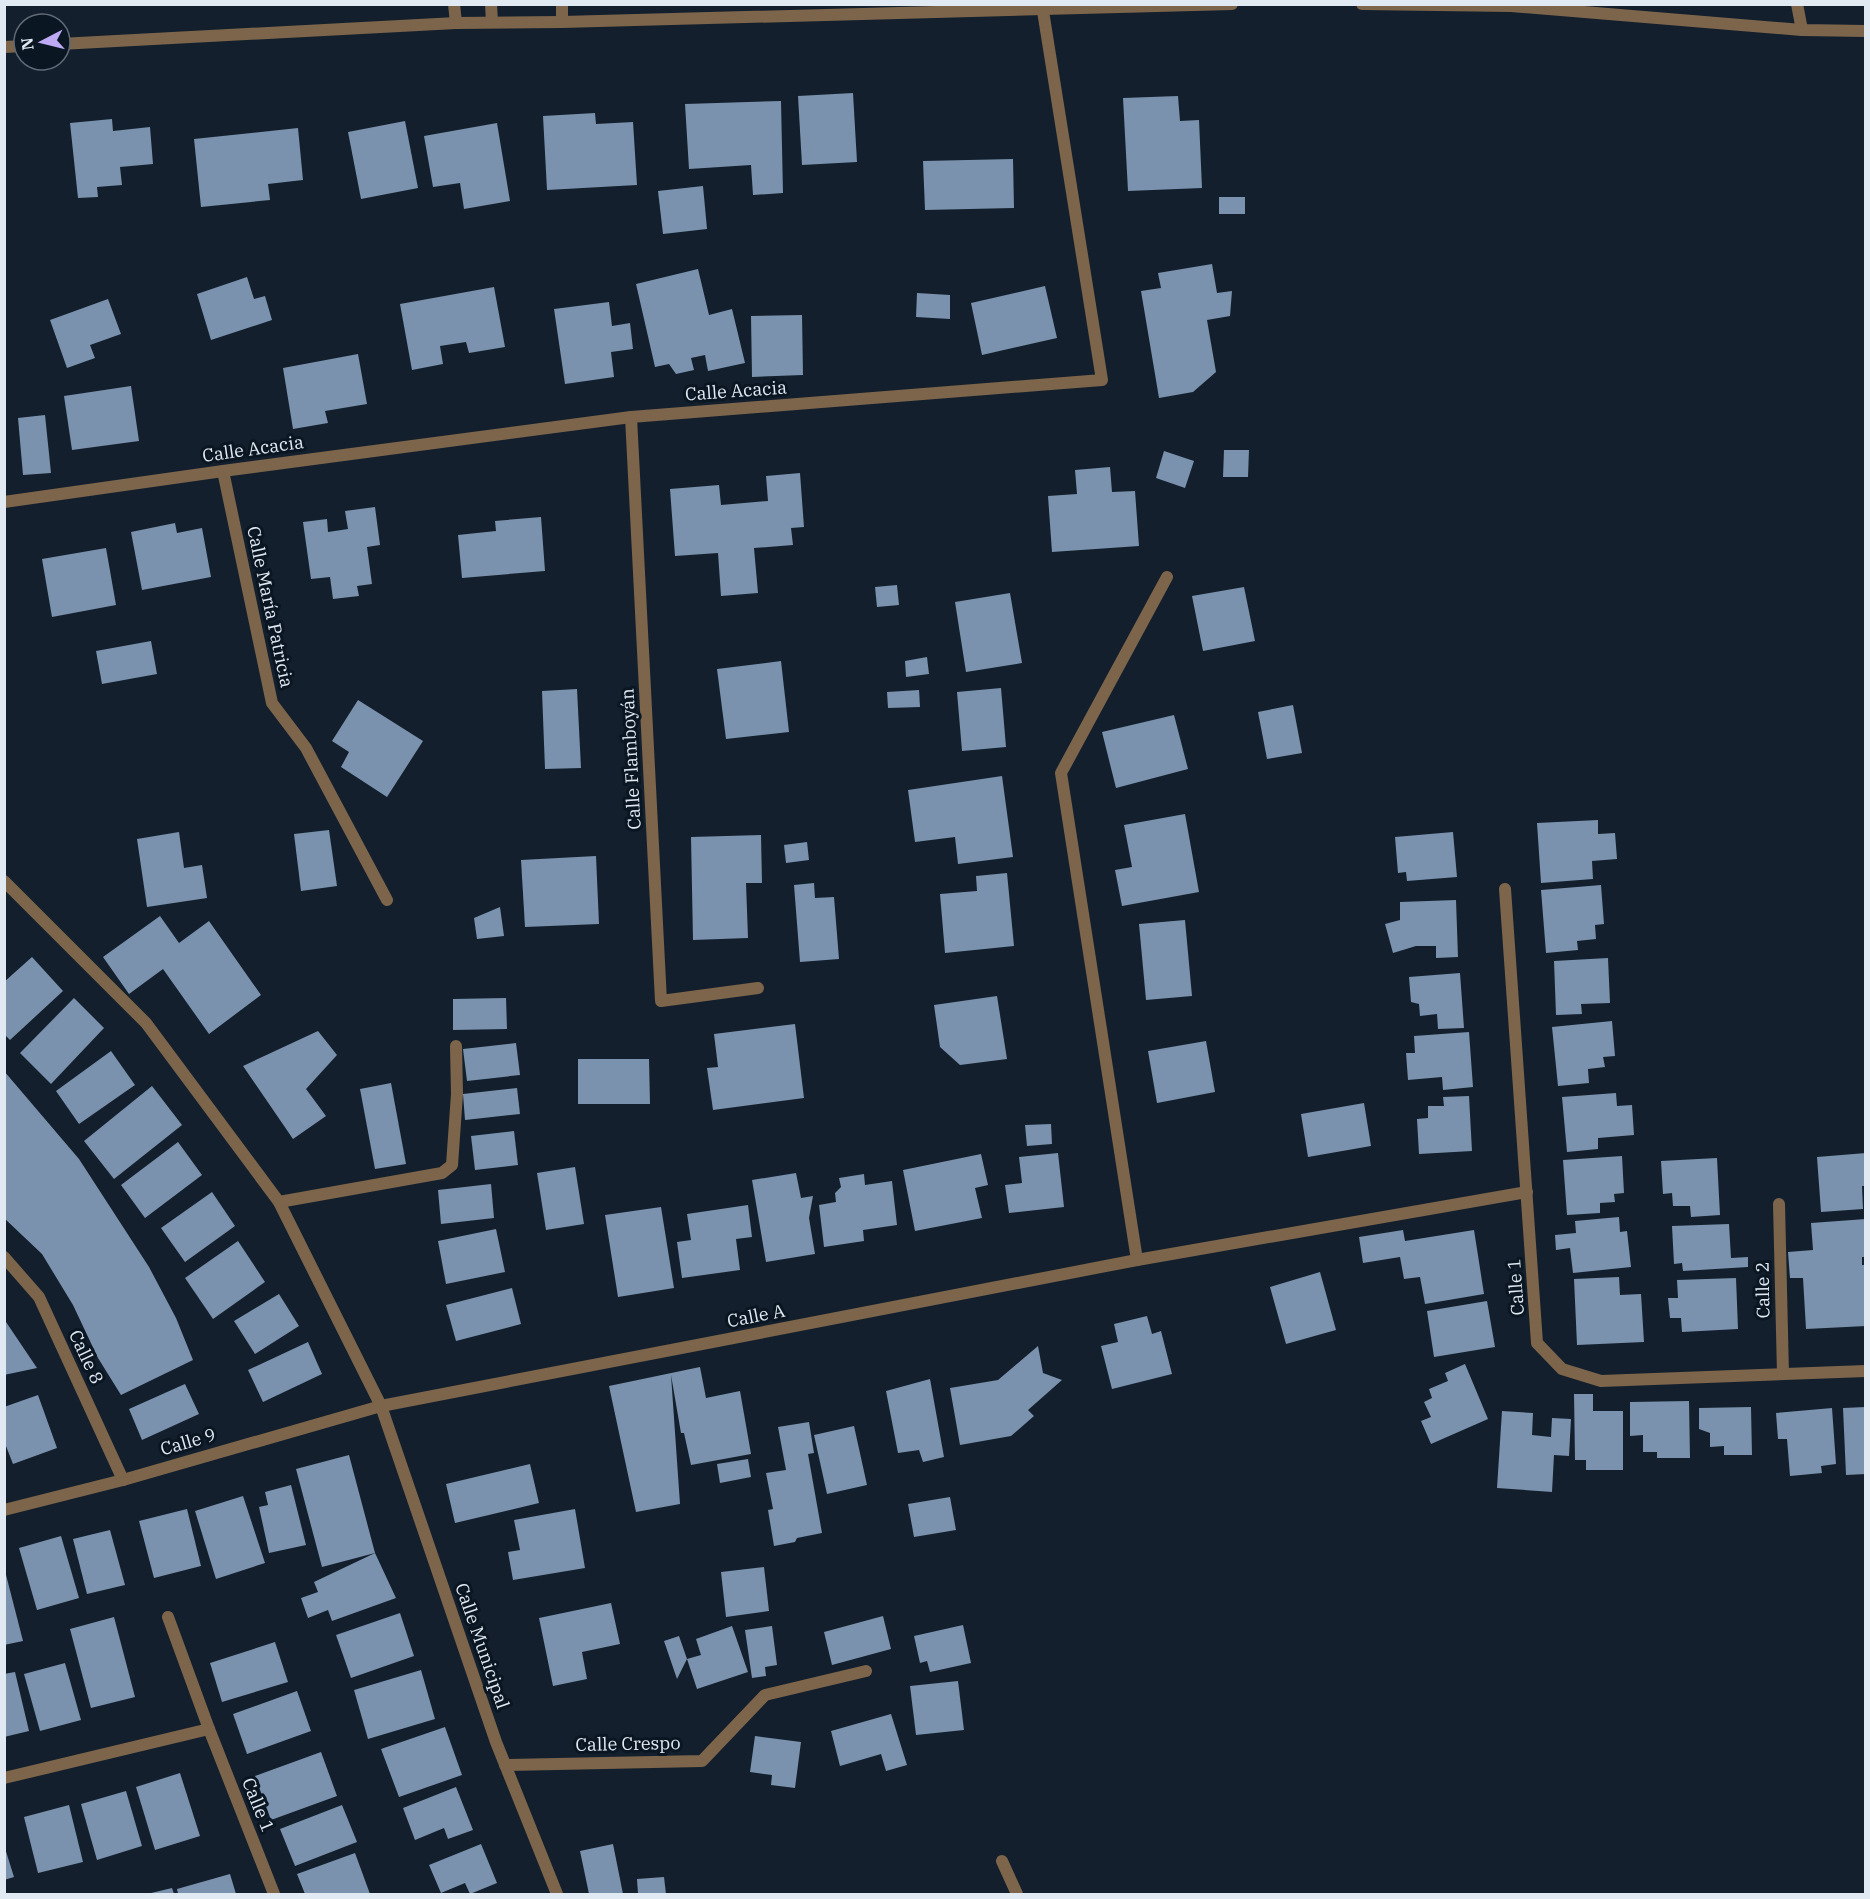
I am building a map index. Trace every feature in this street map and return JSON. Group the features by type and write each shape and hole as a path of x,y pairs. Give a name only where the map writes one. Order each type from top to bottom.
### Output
{"street":[{"path":"454,4 456,23"},
{"path":"491,4 492,22"},
{"path":"562,4 562,22"},
{"path":"72,43 456,23 1043,11 1232,4"},
{"path":"1362,4 1511,6 1802,30 1866,32"},
{"path":"1797,4 1802,30"},
{"name":"Calle Acacia","path":"4,502 631,417 1102,380 1043,11"},
{"name":"Calle Flamboyán","path":"631,417 661,1001 759,988"},
{"name":"Calle María Patricia","path":"223,471 272,703 306,748 387,900"},
{"path":"1137,1260 1061,773 1167,577"},
{"name":"Calle Municipal","path":"4,881 147,1023 279,1202 381,1406 505,1765 557,1894"},
{"name":"Calle 1","path":"1506,889 1538,1343 1562,1369 1601,1381 1866,1371"},
{"path":"279,1202 442,1173 452,1165 457,1094 456,1046"},
{"name":"Calle A","path":"381,1406 1137,1260 1527,1192"},
{"name":"Calle 2","path":"1779,1204 1783,1374"},
{"name":"Calle 8","path":"4,1257 39,1297 123,1480"},
{"name":"Calle 9","path":"4,1510 123,1480 381,1406"},
{"name":"Calle 1","path":"168,1617 274,1894"},
{"name":"Calle Crespo","path":"505,1765 702,1761 765,1695 866,1671"},
{"path":"4,1778 209,1729"},
{"path":"1002,1861 1017,1894"}],"building":[{"path":"853,93 857,162 802,165 798,96"},
{"path":"1178,96 1180,121 1199,120 1202,188 1128,191 1123,98"},
{"path":"781,101 783,193 753,195 751,165 689,169 685,104"},
{"path":"595,113 596,124 633,122 637,185 547,190 543,116"},
{"path":"112,119 113,131 150,127 153,164 120,167 122,185 97,187 98,197 78,198 70,123"},
{"path":"405,121 418,188 361,199 348,132"},
{"path":"497,123 510,201 464,209 460,183 433,187 424,136"},
{"path":"298,128 303,180 268,184 270,200 201,207 194,139"},
{"path":"1013,159 1014,208 925,210 923,161"},
{"path":"703,186 707,229 663,234 658,191"},
{"path":"1219,197 1245,197 1245,214 1219,214"},
{"path":"1212,264 1217,293 1232,291 1230,316 1207,320 1216,372 1193,392 1159,398 1141,291 1161,288 1158,273"},
{"path":"698,269 709,315 732,309 745,363 708,371 705,355 691,358 694,370 676,374 669,364 655,367 636,284"},
{"path":"247,277 254,299 265,296 272,320 211,340 197,294"},
{"path":"1045,286 1057,338 982,355 971,303"},
{"path":"494,287 505,347 469,353 466,342 440,346 443,364 412,370 400,304"},
{"path":"917,293 950,295 950,319 916,317"},
{"path":"108,299 121,334 90,345 95,358 67,368 50,320"},
{"path":"609,302 612,326 630,323 633,349 611,352 614,377 565,384 554,309"},
{"path":"802,315 803,375 752,377 751,316"},
{"path":"358,354 367,404 325,411 328,423 293,429 283,368"},
{"path":"131,386 139,441 72,450 64,396"},
{"path":"45,415 51,473 23,475 18,418"},
{"path":"1224,450 1249,450 1248,477 1223,477"},
{"path":"1164,451 1194,461 1185,488 1156,478"},
{"path":"1110,467 1112,492 1135,491 1139,546 1052,552 1048,496 1077,494 1075,470"},
{"path":"800,473 804,527 791,528 793,545 754,548 758,593 721,596 718,553 675,556 670,489 719,485 721,505 768,501 766,476"},
{"path":"375,507 380,545 367,547 372,584 357,586 359,596 333,599 330,577 311,579 303,522 327,519 328,532 348,529 345,511"},
{"path":"541,517 545,571 462,578 458,535 496,531 495,521"},
{"path":"175,523 177,533 202,528 211,577 142,590 131,532"},
{"path":"106,548 116,605 52,617 42,559"},
{"path":"897,585 899,605 877,607 875,587"},
{"path":"1244,587 1255,641 1203,651 1192,596"},
{"path":"1010,593 1022,663 966,672 955,602"},
{"path":"151,641 157,674 102,684 96,651"},
{"path":"927,657 929,674 906,677 905,661"},
{"path":"781,661 789,732 726,739 717,669"},
{"path":"1001,688 1006,747 962,751 957,692"},
{"path":"577,689 581,768 545,769 542,691"},
{"path":"919,690 920,707 888,708 887,692"},
{"path":"358,700 423,741 387,797 341,767 349,752 332,741"},
{"path":"1293,705 1302,753 1267,759 1258,712"},
{"path":"1174,715 1188,769 1116,788 1102,732"},
{"path":"1002,776 1013,857 958,864 955,837 915,842 908,790"},
{"path":"1185,814 1199,892 1122,906 1115,870 1132,867 1124,825"},
{"path":"1598,820 1598,834 1615,833 1617,859 1592,861 1593,879 1541,883 1537,823"},
{"path":"329,830 337,886 301,891 294,834"},
{"path":"179,832 184,868 202,865 207,898 147,907 137,839"},
{"path":"1453,832 1457,877 1407,881 1406,872 1398,873 1395,837"},
{"path":"761,835 762,883 746,883 748,938 693,940 691,837"},
{"path":"807,842 809,860 786,863 784,845"},
{"path":"596,856 599,924 525,927 521,860"},
{"path":"1007,873 1014,946 945,953 940,894 977,891 976,876"},
{"path":"814,883 815,898 834,897 839,959 800,962 794,885"},
{"path":"1601,885 1604,924 1595,925 1596,939 1577,941 1578,950 1546,953 1541,890"},
{"path":"1456,900 1458,957 1436,958 1436,946 1416,946 1393,953 1385,924 1400,920 1400,902"},
{"path":"500,907 504,936 477,939 474,918"},
{"path":"160,916 179,943 209,921 261,995 209,1034 163,969 129,994 103,957"},
{"path":"1185,920 1192,996 1146,1000 1139,924"},
{"path":"32,957 63,991 10,1040 4,1034 4,982"},
{"path":"1608,958 1610,1003 1581,1004 1582,1014 1556,1015 1554,961"},
{"path":"1460,973 1464,1028 1438,1029 1437,1014 1420,1016 1419,1004 1411,1002 1409,977"},
{"path":"997,996 1007,1059 960,1065 940,1047 934,1005"},
{"path":"74,998 104,1028 51,1084 20,1053"},
{"path":"506,998 507,1029 453,1030 453,999"},
{"path":"1612,1021 1615,1056 1603,1057 1605,1067 1588,1069 1589,1083 1558,1086 1552,1027"},
{"path":"795,1024 804,1098 713,1110 707,1068 718,1067 714,1034"},
{"path":"318,1031 337,1055 306,1089 326,1116 293,1139 243,1066"},
{"path":"1469,1032 1473,1087 1443,1090 1442,1077 1408,1080 1406,1053 1415,1053 1414,1036"},
{"path":"1206,1041 1215,1092 1157,1103 1148,1051"},
{"path":"516,1043 520,1075 467,1081 463,1049"},
{"path":"111,1051 135,1085 79,1124 56,1091"},
{"path":"578,1059 649,1059 650,1104 578,1104"},
{"path":"4,1071 79,1159 149,1267 176,1318 193,1360 121,1395 98,1358 73,1305 42,1254 4,1218"},
{"path":"391,1083 406,1164 375,1169 360,1089"},
{"path":"152,1086 182,1125 114,1179 84,1141"},
{"path":"517,1088 520,1114 465,1120 463,1094"},
{"path":"1616,1093 1617,1106 1632,1105 1634,1135 1598,1138 1598,1149 1567,1152 1562,1097"},
{"path":"1469,1096 1472,1151 1419,1154 1417,1119 1428,1118 1428,1106 1444,1106 1443,1097"},
{"path":"1364,1103 1371,1146 1308,1157 1301,1114"},
{"path":"1051,1124 1052,1144 1027,1146 1025,1125"},
{"path":"514,1131 518,1165 475,1170 471,1136"},
{"path":"178,1142 202,1175 145,1218 121,1185"},
{"path":"1058,1153 1064,1207 1009,1213 1005,1185 1022,1183 1019,1157"},
{"path":"1866,1153 1866,1186 1862,1186 1863,1209 1821,1212 1817,1157"},
{"path":"981,1154 988,1185 975,1188 982,1218 915,1231 903,1170"},
{"path":"1622,1156 1624,1193 1614,1194 1615,1202 1600,1203 1600,1213 1567,1215 1563,1160"},
{"path":"1717,1158 1720,1215 1691,1217 1690,1206 1673,1206 1672,1193 1663,1194 1661,1161"},
{"path":"575,1167 584,1224 546,1230 537,1173"},
{"path":"796,1173 801,1198 813,1196 809,1218 815,1254 766,1262 752,1180"},
{"path":"864,1174 865,1185 892,1181 897,1225 863,1230 864,1241 824,1247 819,1205 836,1202 835,1193 841,1187 839,1178"},
{"path":"491,1184 494,1218 441,1224 438,1190"},
{"path":"212,1192 235,1226 185,1262 161,1228"},
{"path":"748,1205 752,1237 736,1239 740,1270 682,1278 677,1242 691,1240 687,1214"},
{"path":"661,1207 674,1288 618,1297 605,1215"},
{"path":"1619,1217 1620,1232 1627,1231 1631,1267 1573,1273 1570,1248 1556,1250 1555,1235 1576,1233 1575,1221"},
{"path":"1866,1219 1866,1257 1862,1257 1862,1265 1866,1265 1866,1326 1806,1329 1803,1278 1790,1278 1788,1252 1813,1250 1811,1223"},
{"path":"1729,1224 1731,1258 1748,1257 1748,1267 1683,1271 1682,1263 1674,1264 1672,1226"},
{"path":"496,1229 505,1272 446,1284 438,1241"},
{"path":"1403,1230 1405,1241 1474,1230 1484,1294 1425,1304 1420,1277 1404,1279 1400,1257 1363,1263 1359,1237"},
{"path":"238,1241 265,1282 213,1319 185,1278"},
{"path":"1320,1272 1336,1330 1286,1344 1270,1287"},
{"path":"1619,1277 1620,1295 1641,1294 1644,1342 1577,1345 1574,1279"},
{"path":"1736,1278 1738,1329 1682,1332 1681,1318 1670,1318 1668,1298 1678,1298 1677,1280"},
{"path":"512,1288 521,1324 456,1341 446,1305"},
{"path":"279,1294 299,1326 255,1354 234,1321"},
{"path":"1487,1301 1495,1347 1434,1357 1427,1311"},
{"path":"1147,1316 1152,1334 1161,1331 1172,1374 1112,1389 1101,1346 1118,1342 1114,1324"},
{"path":"4,1319 37,1368 4,1375"},
{"path":"308,1342 322,1374 263,1402 248,1370"},
{"path":"1038,1346 1043,1373 1062,1380 1028,1410 1034,1416 1011,1436 960,1445 950,1388 998,1380"},
{"path":"1465,1364 1488,1419 1431,1444 1421,1421 1431,1417 1424,1402 1432,1398 1429,1389 1448,1381 1445,1373"},
{"path":"700,1367 706,1398 740,1391 751,1454 691,1465 684,1433 681,1433 671,1375 680,1504 636,1512 609,1386"},
{"path":"930,1379 944,1457 923,1462 919,1450 898,1453 886,1391"},
{"path":"185,1384 199,1414 142,1440 129,1409"},
{"path":"1574,1394 1593,1394 1593,1411 1623,1411 1623,1470 1586,1470 1586,1460 1575,1460"},
{"path":"38,1395 57,1448 13,1464 4,1441 4,1407"},
{"path":"1689,1401 1690,1458 1657,1458 1657,1452 1643,1452 1643,1435 1630,1436 1630,1402"},
{"path":"1751,1407 1752,1455 1724,1455 1724,1446 1710,1447 1710,1433 1699,1429 1699,1408"},
{"path":"1866,1407 1866,1474 1846,1475 1843,1408"},
{"path":"1832,1408 1836,1464 1821,1466 1822,1473 1790,1476 1787,1439 1778,1439 1776,1413"},
{"path":"1502,1411 1533,1413 1532,1435 1551,1437 1552,1418 1571,1419 1569,1456 1554,1455 1552,1492 1497,1488"},
{"path":"809,1422 814,1453 808,1454 822,1533 774,1546 768,1510 773,1509 766,1473 786,1470 778,1427"},
{"path":"854,1426 867,1485 827,1494 814,1435"},
{"path":"349,1455 375,1553 322,1567 296,1469"},
{"path":"748,1459 751,1477 720,1483 717,1464"},
{"path":"530,1464 539,1503 455,1523 446,1484"},
{"path":"291,1485 306,1545 269,1553 259,1507 268,1505 265,1492"},
{"path":"243,1496 265,1563 216,1579 195,1511"},
{"path":"950,1497 956,1530 914,1537 908,1504"},
{"path":"187,1509 201,1566 154,1578 139,1521"},
{"path":"575,1509 585,1568 513,1580 508,1552 520,1550 514,1520"},
{"path":"110,1530 125,1585 87,1594 73,1539"},
{"path":"61,1536 79,1598 37,1610 19,1548"},
{"path":"375,1553 396,1598 332,1621 328,1610 308,1618 301,1598 318,1592 314,1582"},
{"path":"4,1567 23,1641 4,1645"},
{"path":"764,1567 769,1611 726,1617 721,1572"},
{"path":"611,1603 620,1644 582,1652 587,1679 553,1686 539,1618"},
{"path":"400,1613 414,1656 351,1678 336,1635"},
{"path":"883,1616 891,1649 832,1665 824,1632"},
{"path":"114,1617 135,1697 91,1708 70,1629"},
{"path":"963,1625 971,1663 930,1672 927,1661 920,1663 914,1636"},
{"path":"732,1626 748,1672 697,1689 687,1659 701,1655 696,1639"},
{"path":"772,1626 777,1665 765,1667 766,1676 752,1678 745,1630"},
{"path":"679,1636 687,1659 677,1679 664,1641"},
{"path":"275,1642 288,1682 222,1702 210,1663"},
{"path":"65,1663 81,1720 40,1731 24,1674"},
{"path":"421,1670 435,1719 368,1739 354,1690"},
{"path":"15,1672 29,1731 4,1737 4,1674"},
{"path":"958,1681 964,1730 916,1735 910,1686"},
{"path":"297,1691 311,1731 247,1754 233,1714"},
{"path":"891,1714 907,1765 886,1771 881,1754 840,1766 831,1731"},
{"path":"445,1727 462,1775 399,1797 381,1749"},
{"path":"755,1736 801,1742 795,1788 771,1785 772,1775 750,1772"},
{"path":"321,1752 337,1796 271,1820 255,1776"},
{"path":"180,1773 200,1836 155,1850 136,1787"},
{"path":"456,1787 473,1830 448,1839 444,1828 415,1840 403,1808"},
{"path":"126,1791 142,1846 97,1860 81,1804"},
{"path":"69,1805 83,1862 38,1873 24,1817"},
{"path":"342,1805 357,1842 295,1866 280,1829"},
{"path":"481,1844 497,1883 470,1894 465,1883 441,1893 429,1865"},
{"path":"613,1844 623,1894 589,1894 580,1851"},
{"path":"4,1845 14,1877 4,1880"},
{"path":"355,1853 370,1894 305,1894 297,1874"},
{"path":"230,1874 236,1894 178,1894 177,1889"},
{"path":"664,1877 666,1894 638,1894 637,1879"},
{"path":"172,1888 174,1894 147,1894"}]}
